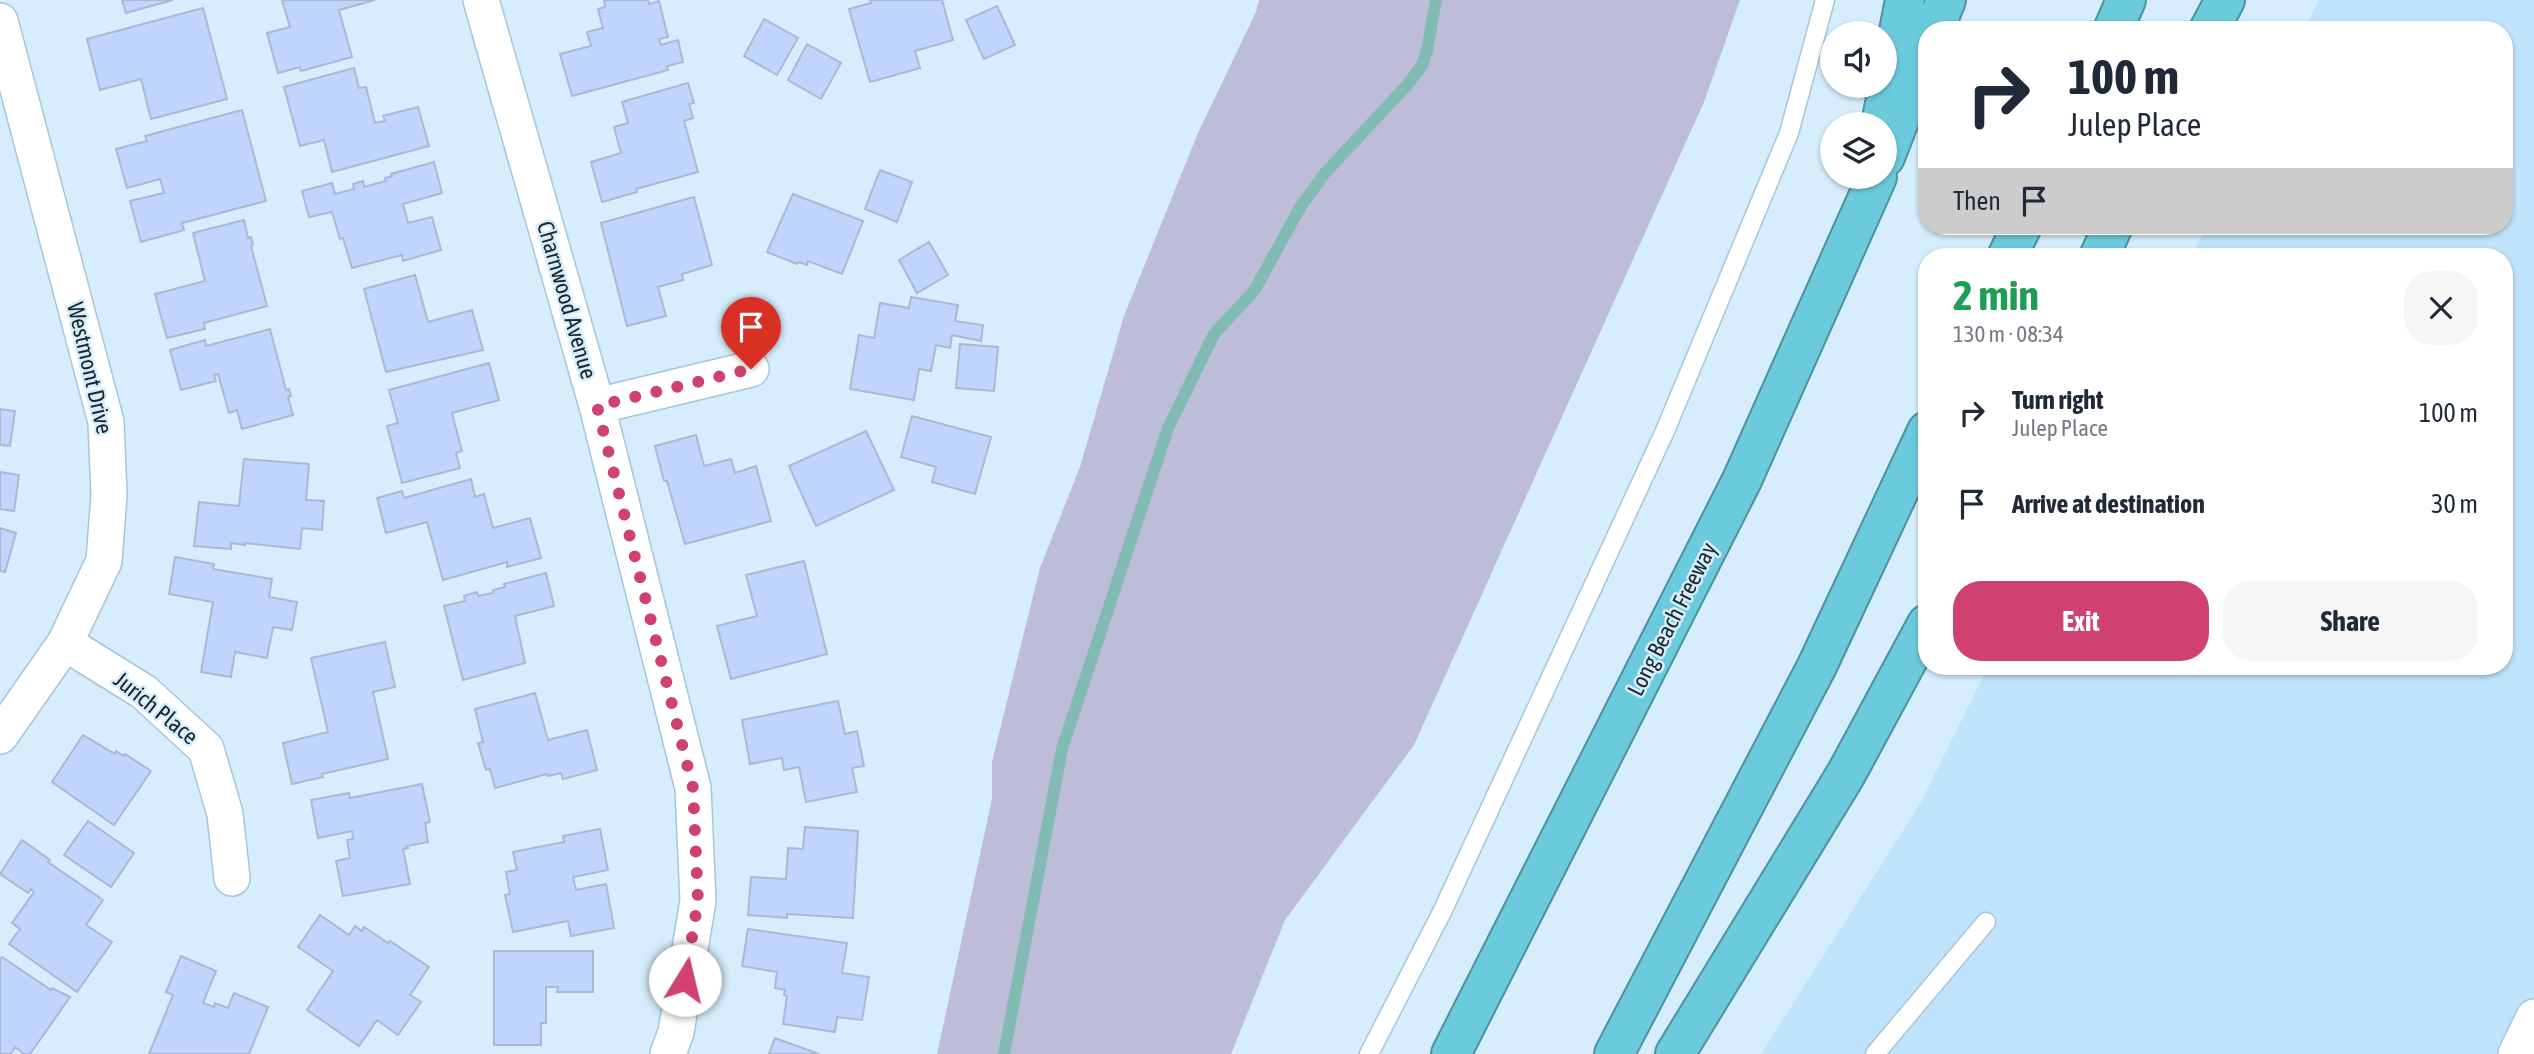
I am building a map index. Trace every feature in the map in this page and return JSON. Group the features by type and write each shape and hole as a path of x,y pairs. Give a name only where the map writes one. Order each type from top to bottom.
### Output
{"highway":[{"path":"1883,112 1905,0"},
{"path":"1938,21 1946,0"},
{"path":"2096,21 2103,0"},
{"path":"2117,21 2126,0"},
{"path":"2200,21 2209,0"},
{"path":"2214,21 2225,0"},
{"path":"1897,126 1918,72"},
{"name":"Long Beach Freeway","path":"1451,1054 1742,480 1871,189"},
{"path":"1614,1054 1816,666 1918,450"},
{"path":"1675,1054 1846,774 1918,641"}],"street":[{"name":"Charnwood Avenue","path":"481,0 597,406 693,788 698,901 676,1032 668,1054"},
{"name":"Westmont Drive","path":"0,21 106,422 110,495 104,561 65,643 0,736"},
{"path":"597,406 751,369"},
{"name":"Jurich Place","path":"65,643 144,692 206,749 225,814 232,878"},
{"path":"2516,1054 2534,1017"}],"lane":[{"path":"1369,1054 1442,912 1665,431 1789,133 1825,0"},
{"path":"1875,1054 1986,922"}],"shaded area":[{"path":"1259,0 1740,0 1704,102 1414,745 1285,920 1231,1054 937,1054 992,799 992,762 1040,568 1080,467 1124,316 1198,133 1256,12"},
{"path":"2319,0 2534,0 2534,1054 1761,1054 1920,804 1984,675 2513,675 2513,248 2196,248 2202,235 2513,235 2513,21 2308,21"}],"building":[{"path":"122,0 173,0 126,13"},
{"path":"282,0 375,0 339,10 352,57 301,71 300,67 278,73 267,33 290,27"},
{"path":"604,0 648,0 649,4 659,1 668,37 659,39 661,45 678,40 683,62 667,66 668,70 572,96 560,54 591,46 587,32 603,28 598,9 605,7"},
{"path":"870,0 942,0 953,40 915,51 920,68 870,82 849,9 871,3"},
{"path":"997,6 1015,45 984,59 966,20"},
{"path":"203,8 227,99 151,119 141,79 100,90 87,39"},
{"path":"764,19 798,38 777,75 744,56"},
{"path":"807,44 841,63 821,99 788,80"},
{"path":"354,68 359,88 366,87 375,123 385,121 383,116 418,107 429,146 332,172 324,140 300,146 284,87"},
{"path":"688,83 694,103 689,104 693,118 684,121 698,172 636,189 637,192 602,202 591,162 621,153 614,127 628,123 622,102"},
{"path":"242,110 266,201 182,223 184,230 141,242 130,201 164,193 160,179 127,188 116,149 147,141 145,136"},
{"path":"434,162 442,193 403,204 408,223 432,217 441,250 403,261 402,255 352,268 332,212 309,217 302,191 332,183 335,194 354,189 353,184 363,181 364,187 386,181 385,178 392,176 391,174"},
{"path":"880,170 912,182 897,222 865,209"},
{"path":"793,194 863,221 842,274 808,261 807,265 797,264 767,252"},
{"path":"694,197 712,265 682,274 683,280 658,287 666,316 627,326 601,223"},
{"path":"244,220 248,238 251,237 253,244 251,246 267,306 204,323 205,329 167,338 155,294 205,281 193,233"},
{"path":"929,242 948,275 917,293 899,260"},
{"path":"415,275 428,322 472,310 483,350 386,372 364,289"},
{"path":"911,297 958,305 955,321 983,325 981,341 952,335 950,348 936,345 931,371 919,369 914,400 850,389 859,335 874,338 880,303 909,308"},
{"path":"270,329 286,390 289,389 291,396 288,397 293,415 242,429 237,410 229,413 218,374 214,375 216,381 181,390 170,350 205,340 206,346"},
{"path":"960,344 998,347 994,391 956,388"},
{"path":"489,363 499,400 452,413 462,451 456,453 460,468 402,483 387,426 398,423 389,390"},
{"path":"0,409 15,411 10,446 0,445"},
{"path":"912,416 991,437 975,494 932,482 936,467 901,457"},
{"path":"866,431 894,490 816,526 789,466"},
{"path":"696,435 704,466 731,459 735,473 756,466 771,521 685,544 655,446"},
{"path":"244,459 309,464 306,500 324,501 322,530 302,528 300,549 245,543 231,543 231,549 194,546 199,502 239,506"},
{"path":"0,472 19,475 14,511 0,509"},
{"path":"471,479 475,497 484,494 493,528 530,518 541,558 507,567 507,562 443,580 427,522 386,533 377,498 402,491 404,498"},
{"path":"0,528 16,533 5,572 0,571"},
{"path":"175,557 214,564 213,569 272,579 269,597 297,602 292,630 273,627 267,658 235,652 231,677 201,672 213,602 169,594"},
{"path":"804,561 827,654 731,679 717,626 757,616 746,575"},
{"path":"546,573 554,606 515,616 525,663 463,680 444,606 465,601 464,596 477,592 478,596 493,593 493,590 505,587 504,584"},
{"path":"385,642 395,687 373,692 388,759 322,774 323,777 292,784 283,743 328,732 311,658"},
{"path":"535,693 548,740 587,730 597,770 563,779 561,773 547,774 495,788 478,743 483,742 475,709"},
{"path":"838,701 845,734 857,731 864,766 852,768 857,792 806,802 799,767 784,770 782,758 750,764 742,720"},
{"path":"83,735 115,754 116,751 124,756 125,754 151,771 114,825 52,782"},
{"path":"422,784 430,822 425,823 428,842 403,849 410,884 343,896 336,861 350,858 347,840 353,839 352,831 318,838 311,800 349,793 350,798"},
{"path":"88,821 134,853 111,887 64,855"},
{"path":"805,827 858,831 853,918 787,914 787,918 748,915 751,877 786,879 788,848 803,849"},
{"path":"600,829 608,870 573,877 576,890 606,884 614,928 571,936 568,921 513,932 505,895 510,894 506,872 517,870 513,852 564,842 563,836"},
{"path":"22,840 50,860 48,862 103,900 86,925 112,942 77,992 9,944 20,929 12,923 34,892 31,889 28,893 0,874"},
{"path":"320,915 349,935 355,926 362,931 364,927 429,967 410,995 421,1002 398,1035 377,1020 359,1046 307,1010 333,971 298,947"},
{"path":"748,929 847,943 842,973 869,977 862,1020 837,1017 835,1032 783,1024 787,996 784,995 785,990 775,988 777,972 742,966"},
{"path":"494,951 593,951 593,992 557,992 558,987 546,987 546,1023 541,1023 541,1045 494,1045"},
{"path":"181,956 216,971 203,1003 214,1007 215,1003 228,1008 234,993 268,1007 249,1054 149,1054 173,995 166,992"},
{"path":"2,957 51,990 52,988 70,997 30,1054 24,1054 15,1047 11,1054 0,1054"},
{"path":"775,1038 819,1054 769,1054"}],"waterway":[{"path":"1004,1054 1062,749 1168,428 1214,334 1254,291 1301,206 1325,173 1409,83 1422,65 1436,0"}],"route":[{"path":"685,980 698,901 693,788 597,406 751,369"}]}
